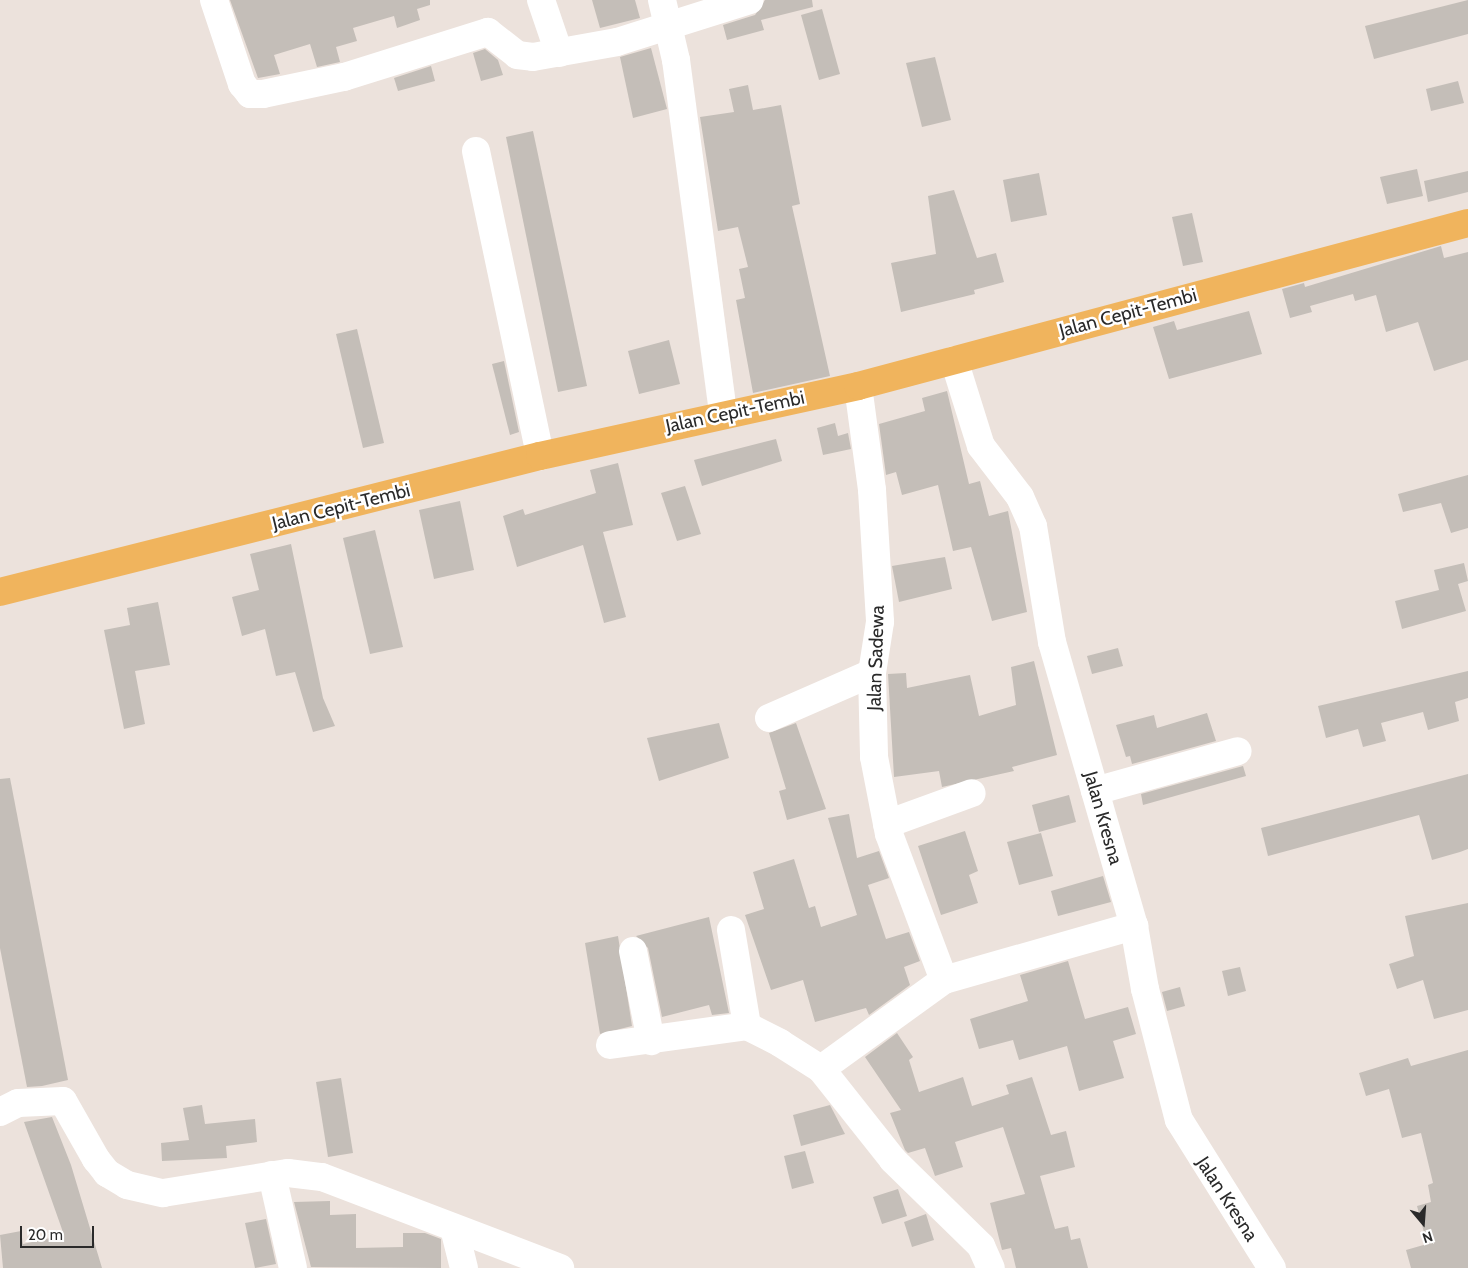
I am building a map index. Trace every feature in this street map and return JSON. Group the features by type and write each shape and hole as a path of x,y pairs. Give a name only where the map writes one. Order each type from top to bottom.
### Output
{"main road":[{"name":"Jalan Cepit-Tembi","path":"0,592 540,456 723,414 858,386 1468,223"}],"street":[{"path":"214,0 242,84 250,94 344,77 488,32 517,55 559,53 617,42 666,11 750,0"},
{"path":"541,0 559,53"},
{"path":"666,11 723,414"},
{"path":"476,151 540,456"},
{"name":"Jalan Kresna","path":"954,360 981,446 1020,497 1033,526 1052,642 1134,926 1145,989 1179,1120 1272,1268"},
{"name":"Jalan Sadewa","path":"858,386 872,490 880,622 872,672 874,757 887,824 944,980"},
{"path":"769,718 872,672"},
{"path":"1095,791 1238,751"},
{"path":"887,824 972,793"},
{"path":"820,1069 944,980 1134,926"},
{"path":"731,930 747,1026"},
{"path":"633,951 651,1041"},
{"path":"610,1045 651,1041 747,1026 820,1069 894,1160 981,1246 992,1268"},
{"path":"0,1112 18,1103 63,1101 107,1173 145,1189 185,1191 272,1175 322,1177 560,1268"},
{"path":"272,1175 293,1268"},
{"path":"454,1228 464,1268"}],"building":[{"path":"230,0 430,0 430,5 417,9 420,20 397,28 394,16 353,28 357,41 336,47 340,62 317,67 310,44 274,55 280,74 258,78"},
{"path":"592,0 635,0 640,18 600,28"},
{"path":"765,0 812,0 813,7 761,20 764,30 727,40 723,25 755,15"},
{"path":"1468,0 1468,34 1374,59 1365,26"},
{"path":"822,9 840,74 819,80 801,15"},
{"path":"651,48 667,109 633,118 620,57"},
{"path":"485,49 498,60 503,75 481,81 473,53"},
{"path":"935,57 951,120 922,127 906,63"},
{"path":"431,66 435,81 398,91 394,78"},
{"path":"1458,81 1464,103 1431,111 1426,89"},
{"path":"748,85 753,110 781,105 800,204 792,206 830,376 753,393 736,300 745,298 739,269 748,267 738,227 718,231 700,117 734,112 729,89"},
{"path":"533,131 587,386 558,392 506,137"},
{"path":"1417,169 1423,196 1387,204 1380,177"},
{"path":"1468,171 1468,192 1428,202 1424,181"},
{"path":"1039,173 1047,215 1011,222 1003,180"},
{"path":"954,190 977,258 996,253 1004,282 974,290 975,294 901,312 891,263 936,254 928,196"},
{"path":"1192,213 1203,262 1183,266 1172,217"},
{"path":"1441,246 1444,258 1468,252 1468,360 1434,371 1418,322 1386,332 1376,295 1355,301 1353,294 1310,306 1312,312 1290,318 1282,289 1304,283 1305,287"},
{"path":"1249,311 1262,354 1169,379 1153,327 1174,321 1177,330"},
{"path":"357,329 384,443 363,448 336,334"},
{"path":"669,340 680,384 639,394 628,351"},
{"path":"504,361 519,432 510,435 492,364"},
{"path":"947,391 969,484 980,481 989,516 1008,511 1027,612 992,621 971,547 953,551 938,485 902,495 896,472 886,475 879,424 925,411 922,398"},
{"path":"835,423 838,436 848,433 851,449 823,455 817,428"},
{"path":"776,439 782,461 702,486 694,460"},
{"path":"618,463 633,525 603,532 626,617 604,623 583,545 517,567 503,516 523,509 525,515 596,493 590,470"},
{"path":"1468,475 1468,528 1451,533 1441,503 1403,512 1398,494"},
{"path":"685,486 701,534 677,541 661,493"},
{"path":"460,501 474,570 434,579 419,510"},
{"path":"375,530 403,647 370,654 343,538"},
{"path":"291,544 323,698 335,726 313,732 295,672 276,676 265,629 242,636 232,597 259,590 250,554"},
{"path":"945,557 952,589 899,602 892,566"},
{"path":"1464,563 1468,581 1458,584 1466,611 1402,629 1395,601 1439,590 1434,570"},
{"path":"158,602 170,665 135,671 145,724 124,729 104,630 130,625 127,608"},
{"path":"1118,648 1123,666 1092,674 1087,656"},
{"path":"1034,661 1057,755 1012,767 1014,771 942,787 939,771 894,777 888,674 906,673 907,688 970,675 979,716 1016,705 1011,667"},
{"path":"1468,671 1468,698 1455,702 1459,721 1428,730 1423,712 1381,723 1386,741 1363,747 1358,729 1326,738 1318,706"},
{"path":"1207,713 1216,741 1132,764 1130,756 1126,757 1116,725 1154,715 1157,728"},
{"path":"719,723 729,758 659,781 647,738"},
{"path":"796,723 826,809 787,820 779,791 786,789 769,733"},
{"path":"1243,766 1246,776 1143,805 1141,794"},
{"path":"1468,774 1468,849 1432,860 1419,815 1268,856 1261,828"},
{"path":"10,778 68,1080 42,1086 27,1087 0,948 0,779"},
{"path":"1069,795 1076,822 1039,832 1032,805"},
{"path":"849,814 857,858 879,851 889,878 868,885 886,939 909,932 920,961 904,967 910,985 869,1015 866,1008 815,1022 803,980 771,990 745,915 764,909 753,872 794,859 809,908 815,906 821,927 857,915 828,818"},
{"path":"965,831 978,871 969,875 978,903 941,915 918,846"},
{"path":"1041,833 1053,876 1019,885 1007,842"},
{"path":"1103,876 1111,902 1058,916 1051,891"},
{"path":"1468,903 1468,1010 1434,1019 1423,980 1397,989 1389,964 1414,956 1405,916"},
{"path":"709,917 729,1013 712,1015 709,1005 662,1017 648,948 636,936"},
{"path":"618,936 632,1026 600,1034 585,943"},
{"path":"1068,961 1085,1019 1128,1007 1136,1034 1113,1041 1124,1078 1079,1091 1067,1046 1019,1060 1013,1040 979,1049 970,1019 1028,1001 1020,975"},
{"path":"1240,967 1246,991 1228,996 1222,971"},
{"path":"1180,987 1185,1006 1167,1011 1162,992"},
{"path":"897,1033 913,1057 909,1060 919,1092 963,1077 972,1106 1009,1094 1006,1085 1032,1077 1051,1135 1066,1131 1075,1167 1040,1176 1055,1229 1068,1226 1071,1240 1080,1238 1088,1268 1016,1268 1011,1248 1002,1250 990,1203 1025,1194 1003,1127 955,1142 963,1167 935,1176 925,1148 908,1153 905,1150 890,1113 901,1110 865,1057"},
{"path":"1468,1050 1468,1268 1411,1268 1406,1250 1427,1244 1417,1206 1431,1202 1428,1185 1433,1183 1421,1133 1402,1138 1389,1089 1366,1096 1359,1073 1408,1058 1411,1066"},
{"path":"341,1078 353,1153 328,1157 316,1082"},
{"path":"202,1105 205,1124 255,1119 257,1142 226,1146 227,1158 162,1161 161,1143 189,1140 183,1108"},
{"path":"830,1105 845,1134 801,1146 793,1115"},
{"path":"52,1117 71,1165 102,1268 3,1268 0,1235 21,1231 23,1244 64,1235 24,1122"},
{"path":"805,1151 814,1183 792,1189 784,1156"},
{"path":"898,1189 907,1216 882,1224 873,1197"},
{"path":"330,1201 330,1215 356,1214 356,1248 403,1247 403,1233 425,1233 441,1239 441,1268 311,1267 294,1202"},
{"path":"926,1214 934,1240 912,1247 904,1222"},
{"path":"266,1219 276,1264 255,1268 245,1223"}]}
